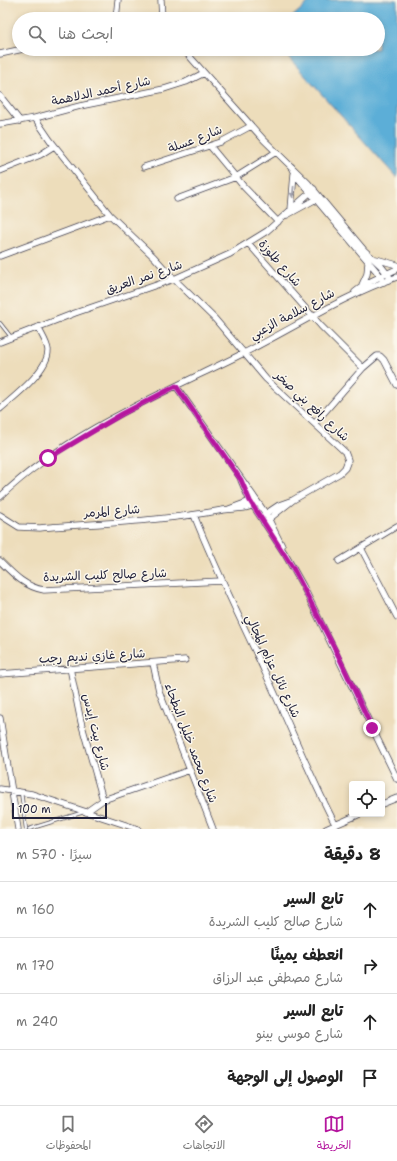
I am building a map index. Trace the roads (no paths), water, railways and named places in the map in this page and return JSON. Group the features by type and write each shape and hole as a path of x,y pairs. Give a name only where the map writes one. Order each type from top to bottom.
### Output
{"street":[{"path":"117,12 118,0"},
{"path":"161,0 162,12"},
{"path":"0,54 12,51"},
{"path":"189,56 251,126 291,166 391,279"},
{"name":"شارع أحمد الدلاهمة","path":"0,124 35,118 80,106 170,88 204,73"},
{"path":"0,96 20,121"},
{"name":"شارع رافع بني صخر","path":"35,118 54,146 110,215 215,319 266,379 345,452 347,464 340,473 293,500 265,520"},
{"name":"شارع عسلة","path":"144,167 210,146 251,126"},
{"path":"0,171 40,156 54,146"},
{"path":"210,146 236,177 278,222"},
{"path":"177,199 236,177 276,152"},
{"path":"291,166 294,173 312,191"},
{"path":"289,212 294,173"},
{"name":"شارع نمر العريق","path":"0,342 112,299 174,279 230,254 249,244 278,222 312,191"},
{"path":"318,198 384,282"},
{"name":"شارع نمر العريق","path":"289,212 318,198"},
{"path":"0,256 110,215"},
{"name":"شارع طلوزة","path":"249,244 312,315 363,368"},
{"path":"372,257 397,265"},
{"path":"360,287 367,274 368,263"},
{"name":"شارع سلامة الزعبي","path":"352,294 360,287 380,276 397,270"},
{"name":"شارع سلامة الزعبي","path":"243,353 352,294 397,277"},
{"path":"0,409 29,382 47,358 48,349 38,327"},
{"path":"0,497 22,478 62,449 138,404 243,353"},
{"path":"315,423 374,357 380,356 384,360 397,385"},
{"path":"176,386 266,514 265,520"},
{"path":"241,480 251,504 265,520 322,623 397,779"},
{"name":"شارع رافع بني صخر","path":"266,514 279,505 293,500"},
{"name":"شارع المرمر","path":"0,515 12,524 28,528 194,515 229,509 251,504 257,501"},
{"name":"شارع نائل عزام المجالي","path":"194,515 221,581 265,672 305,765 335,824"},
{"path":"339,561 397,526"},
{"path":"361,548 397,617"},
{"name":"شارع صالح كليب الشريدة","path":"0,561 24,582 44,590 221,581"},
{"name":"شارع غازي نديم رجب","path":"0,674 185,660"},
{"name":"شارع محمد خليل البطحاء","path":"153,663 159,691 212,829"},
{"name":"شارع بيت إيدس","path":"70,668 81,722 103,800"},
{"path":"0,718 18,829"},
{"path":"86,812 103,800 190,770"},
{"path":"0,789 32,794 138,829"},
{"path":"385,803 397,798"},
{"path":"326,829 352,817"}],"lane":[{"path":"0,323 11,337"},
{"path":"21,792 26,829"},
{"path":"29,829 86,812"}],"water":[{"path":"311,0 397,0 397,178 287,56 385,56 385,12 298,12"}]}
